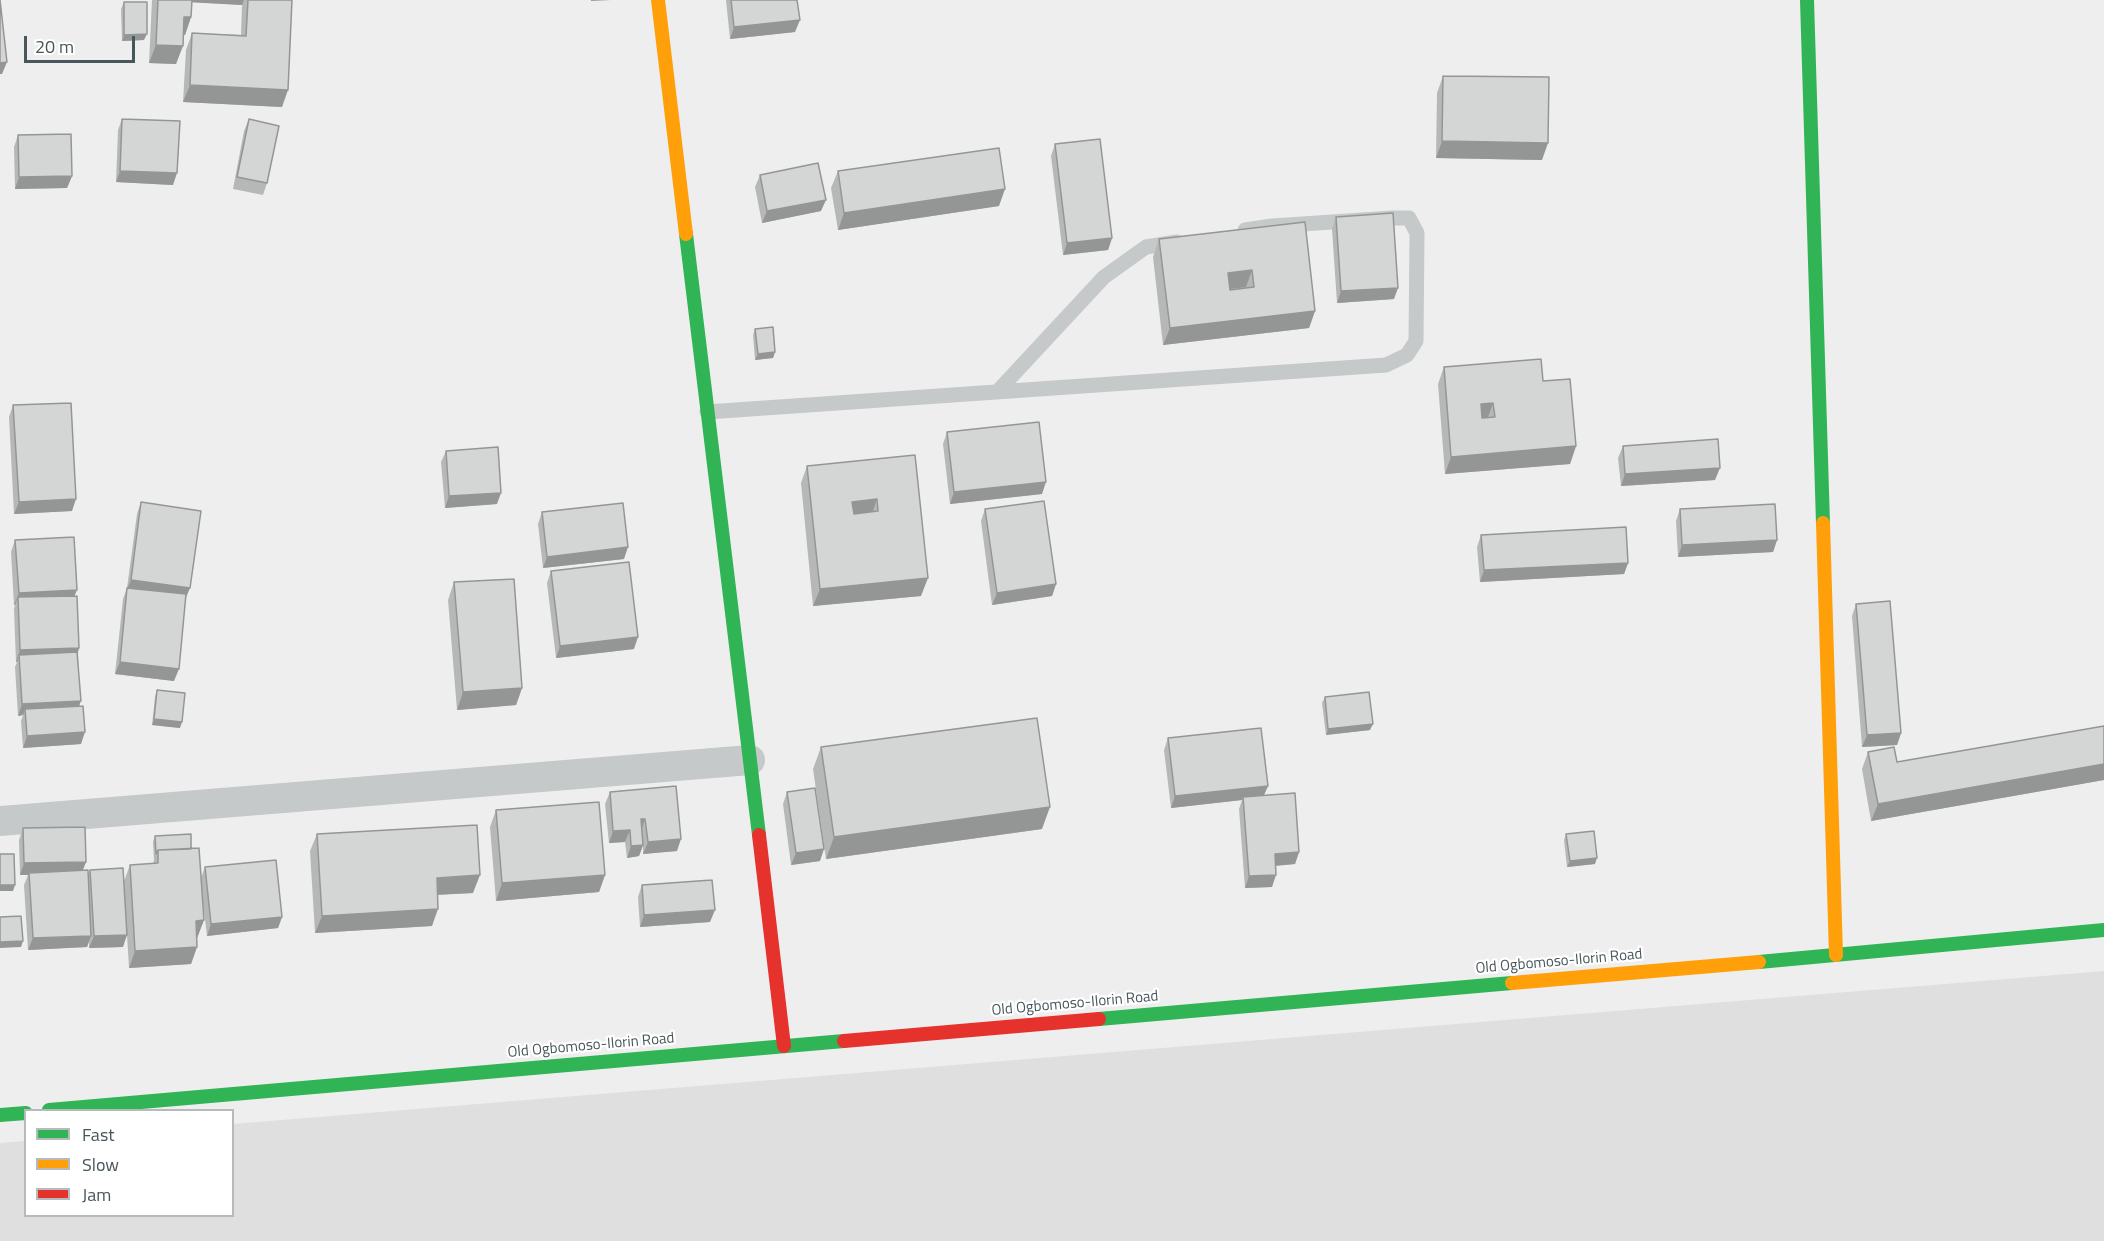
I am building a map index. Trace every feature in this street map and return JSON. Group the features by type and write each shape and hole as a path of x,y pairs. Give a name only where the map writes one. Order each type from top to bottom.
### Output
{"main road":[{"path":"658,0 784,1046"},
{"path":"1807,0 1836,955"},
{"name":"Old Ogbomoso-Ilorin Road","path":"60,1109 2104,930"},
{"path":"0,1115 24,1113"}],"street":[{"path":"0,821 750,760"}],"lane":[{"path":"707,412 1386,365 1407,355 1416,341 1417,233 1409,218 1272,226 1226,234"},
{"path":"997,392 1104,277 1146,247 1192,239"}],"shaded area":[{"path":"2104,971 2104,1241 0,1241 0,1143 24,1141 24,1217 234,1217 234,1124"}],"building":[{"path":"0,0 7,62 0,63"},
{"path":"158,0 192,0 191,17 184,17 183,46 156,45"},
{"path":"248,0 292,0 288,90 190,85 192,33 246,36"},
{"path":"731,0 797,0 800,20 734,27"},
{"path":"124,2 147,2 147,34 124,35"},
{"path":"1443,76 1549,77 1548,143 1442,141"},
{"path":"122,119 180,121 177,173 120,171"},
{"path":"249,119 279,126 267,183 237,177"},
{"path":"71,134 72,176 19,177 18,135"},
{"path":"1100,139 1112,238 1067,243 1055,144"},
{"path":"999,148 1005,189 844,213 838,171"},
{"path":"818,163 826,200 767,211 760,175"},
{"path":"1393,213 1398,288 1341,291 1336,217"},
{"path":"1305,222 1315,311 1170,328 1159,239","holes":["1252,270 1254,287 1230,290 1228,273"]},
{"path":"773,327 775,352 758,354 755,329"},
{"path":"1541,359 1543,381 1570,379 1576,446 1451,457 1444,367","holes":["1493,403 1495,417 1482,418 1481,404"]},
{"path":"71,403 76,499 19,502 13,405"},
{"path":"1039,422 1046,482 954,492 947,432"},
{"path":"1718,439 1720,468 1625,474 1623,446"},
{"path":"498,447 501,493 449,496 446,451"},
{"path":"915,455 928,578 820,589 807,466","holes":["877,499 878,511 854,514 852,502"]},
{"path":"1044,501 1056,584 997,593 985,509"},
{"path":"141,502 201,511 190,588 131,580"},
{"path":"623,503 628,547 547,557 542,512"},
{"path":"1775,504 1777,540 1682,545 1680,509"},
{"path":"1626,527 1628,563 1484,570 1481,535"},
{"path":"74,537 77,590 19,593 15,540"},
{"path":"629,562 638,637 560,646 551,571"},
{"path":"514,579 522,688 463,692 454,582"},
{"path":"127,588 186,594 179,669 120,662"},
{"path":"77,596 79,648 20,650 18,597"},
{"path":"1890,601 1901,733 1867,735 1856,604"},
{"path":"77,652 81,701 22,704 19,655"},
{"path":"157,690 185,693 182,722 154,719"},
{"path":"1369,692 1373,724 1328,729 1325,697"},
{"path":"83,706 85,732 27,736 25,709"},
{"path":"1037,718 1050,807 834,837 821,747"},
{"path":"2104,726 2104,764 1878,804 1868,752 1894,747 1897,762"},
{"path":"1261,728 1268,786 1175,796 1168,738"},
{"path":"676,786 681,839 648,842 645,819 641,819 643,845 631,846 630,830 613,831 610,792"},
{"path":"815,788 824,849 796,853 787,792"},
{"path":"1295,793 1299,852 1275,854 1276,875 1249,876 1243,797"},
{"path":"599,802 605,875 502,883 496,810"},
{"path":"477,825 480,875 437,878 438,909 322,916 317,834"},
{"path":"85,827 86,862 24,863 23,828"},
{"path":"1594,831 1597,858 1570,861 1566,834"},
{"path":"191,834 191,849 158,850 156,854 155,836"},
{"path":"199,848 204,920 196,921 197,947 135,951 130,865 158,863 158,850"},
{"path":"0,854 14,854 15,885 0,885"},
{"path":"276,860 282,917 211,924 205,867"},
{"path":"123,868 127,935 94,936 90,870"},
{"path":"88,870 91,936 33,938 29,873"},
{"path":"712,880 715,910 644,915 642,885"},
{"path":"21,916 23,941 0,942 0,917"}],"traffic: fast":[{"path":"1807,0 1823,523"},
{"path":"686,234 759,835"},
{"path":"1759,962 2104,930"},
{"path":"1099,1019 1512,983"},
{"path":"61,1109 844,1041"},
{"path":"0,1115 24,1113"}],"traffic: slow":[{"path":"658,0 686,234"},
{"path":"1823,523 1836,955"},
{"path":"1512,983 1759,962"}],"traffic: jam":[{"path":"759,835 784,1046"},
{"path":"844,1041 1099,1019"}]}
